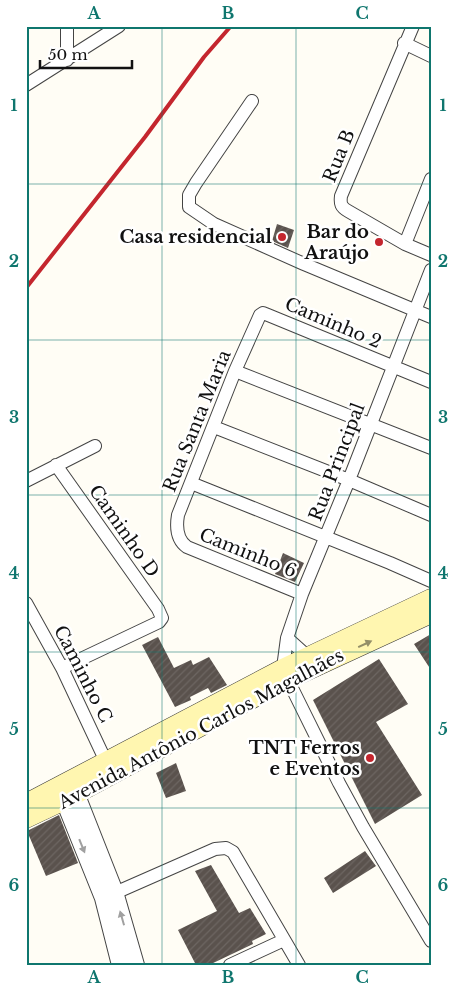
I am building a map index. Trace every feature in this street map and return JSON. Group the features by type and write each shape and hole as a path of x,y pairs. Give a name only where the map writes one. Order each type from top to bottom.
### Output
{"main road":[{"name":"Avenida Antônio Carlos Magalhães","path":"285,674 307,656 431,598"},
{"name":"Avenida Antônio Carlos Magalhães","path":"27,814 285,674 431,614"},
{"name":"Avenida Antônio Carlos Magalhães","path":"27,814 70,797 109,768"}],"street":[{"path":"67,26 68,60"},
{"path":"26,85 119,26"},
{"name":"Rua B","path":"412,26 340,202 344,209 405,244 431,255"},
{"path":"404,43 431,56"},
{"path":"252,101 196,183 189,195 189,207 214,224 431,317"},
{"path":"405,244 431,179"},
{"name":"Rua Principal","path":"285,674 287,638 302,594 326,538 414,309 431,270"},
{"name":"Caminho 2","path":"261,314 268,315 431,382"},
{"name":"Rua Santa Maria","path":"182,543 177,530 178,516 235,371 261,314"},
{"path":"235,371 431,448"},
{"path":"214,427 349,480 431,515"},
{"path":"26,481 95,446"},
{"name":"Caminho D","path":"56,465 158,609 162,618 159,622 62,668"},
{"path":"191,483 431,581"},
{"name":"Caminho 6","path":"182,543 187,547 302,594"},
{"name":"Caminho C","path":"26,602 62,668 109,768"},
{"path":"287,638 307,656"},
{"path":"285,674 358,818 431,941"},
{"path":"70,797 136,965"},
{"path":"109,895 215,849 226,848 233,852 299,965"},
{"path":"109,895 120,965"},
{"path":"230,965 284,940"}],"building":[{"name":"Casa residencial","path":"277,224 294,230 288,248 272,241"},
{"path":"283,553 304,563 295,582 275,574"},
{"path":"431,634 431,670 414,644"},
{"path":"158,637 174,668 191,660 193,665 209,657 227,685 211,693 208,688 190,697 191,700 175,707 142,645"},
{"name":"TNT Ferros e Eventos","path":"379,659 408,704 376,722 422,795 375,824 313,700"},
{"path":"176,763 186,791 166,798 156,773"},
{"path":"59,815 78,863 46,876 27,831"},
{"path":"365,851 376,866 333,893 324,878"},
{"path":"211,865 239,913 250,908 266,934 252,941 253,944 209,965 196,965 178,930 217,911 195,871"}],"railway":[{"path":"26,288 145,137 204,57 231,26"}],"place":[{"name":"Casa residencial","path":"282,237"},
{"name":"Bar do Araújo","path":"379,242"},
{"name":"TNT Ferros e Eventos","path":"370,758"}]}
